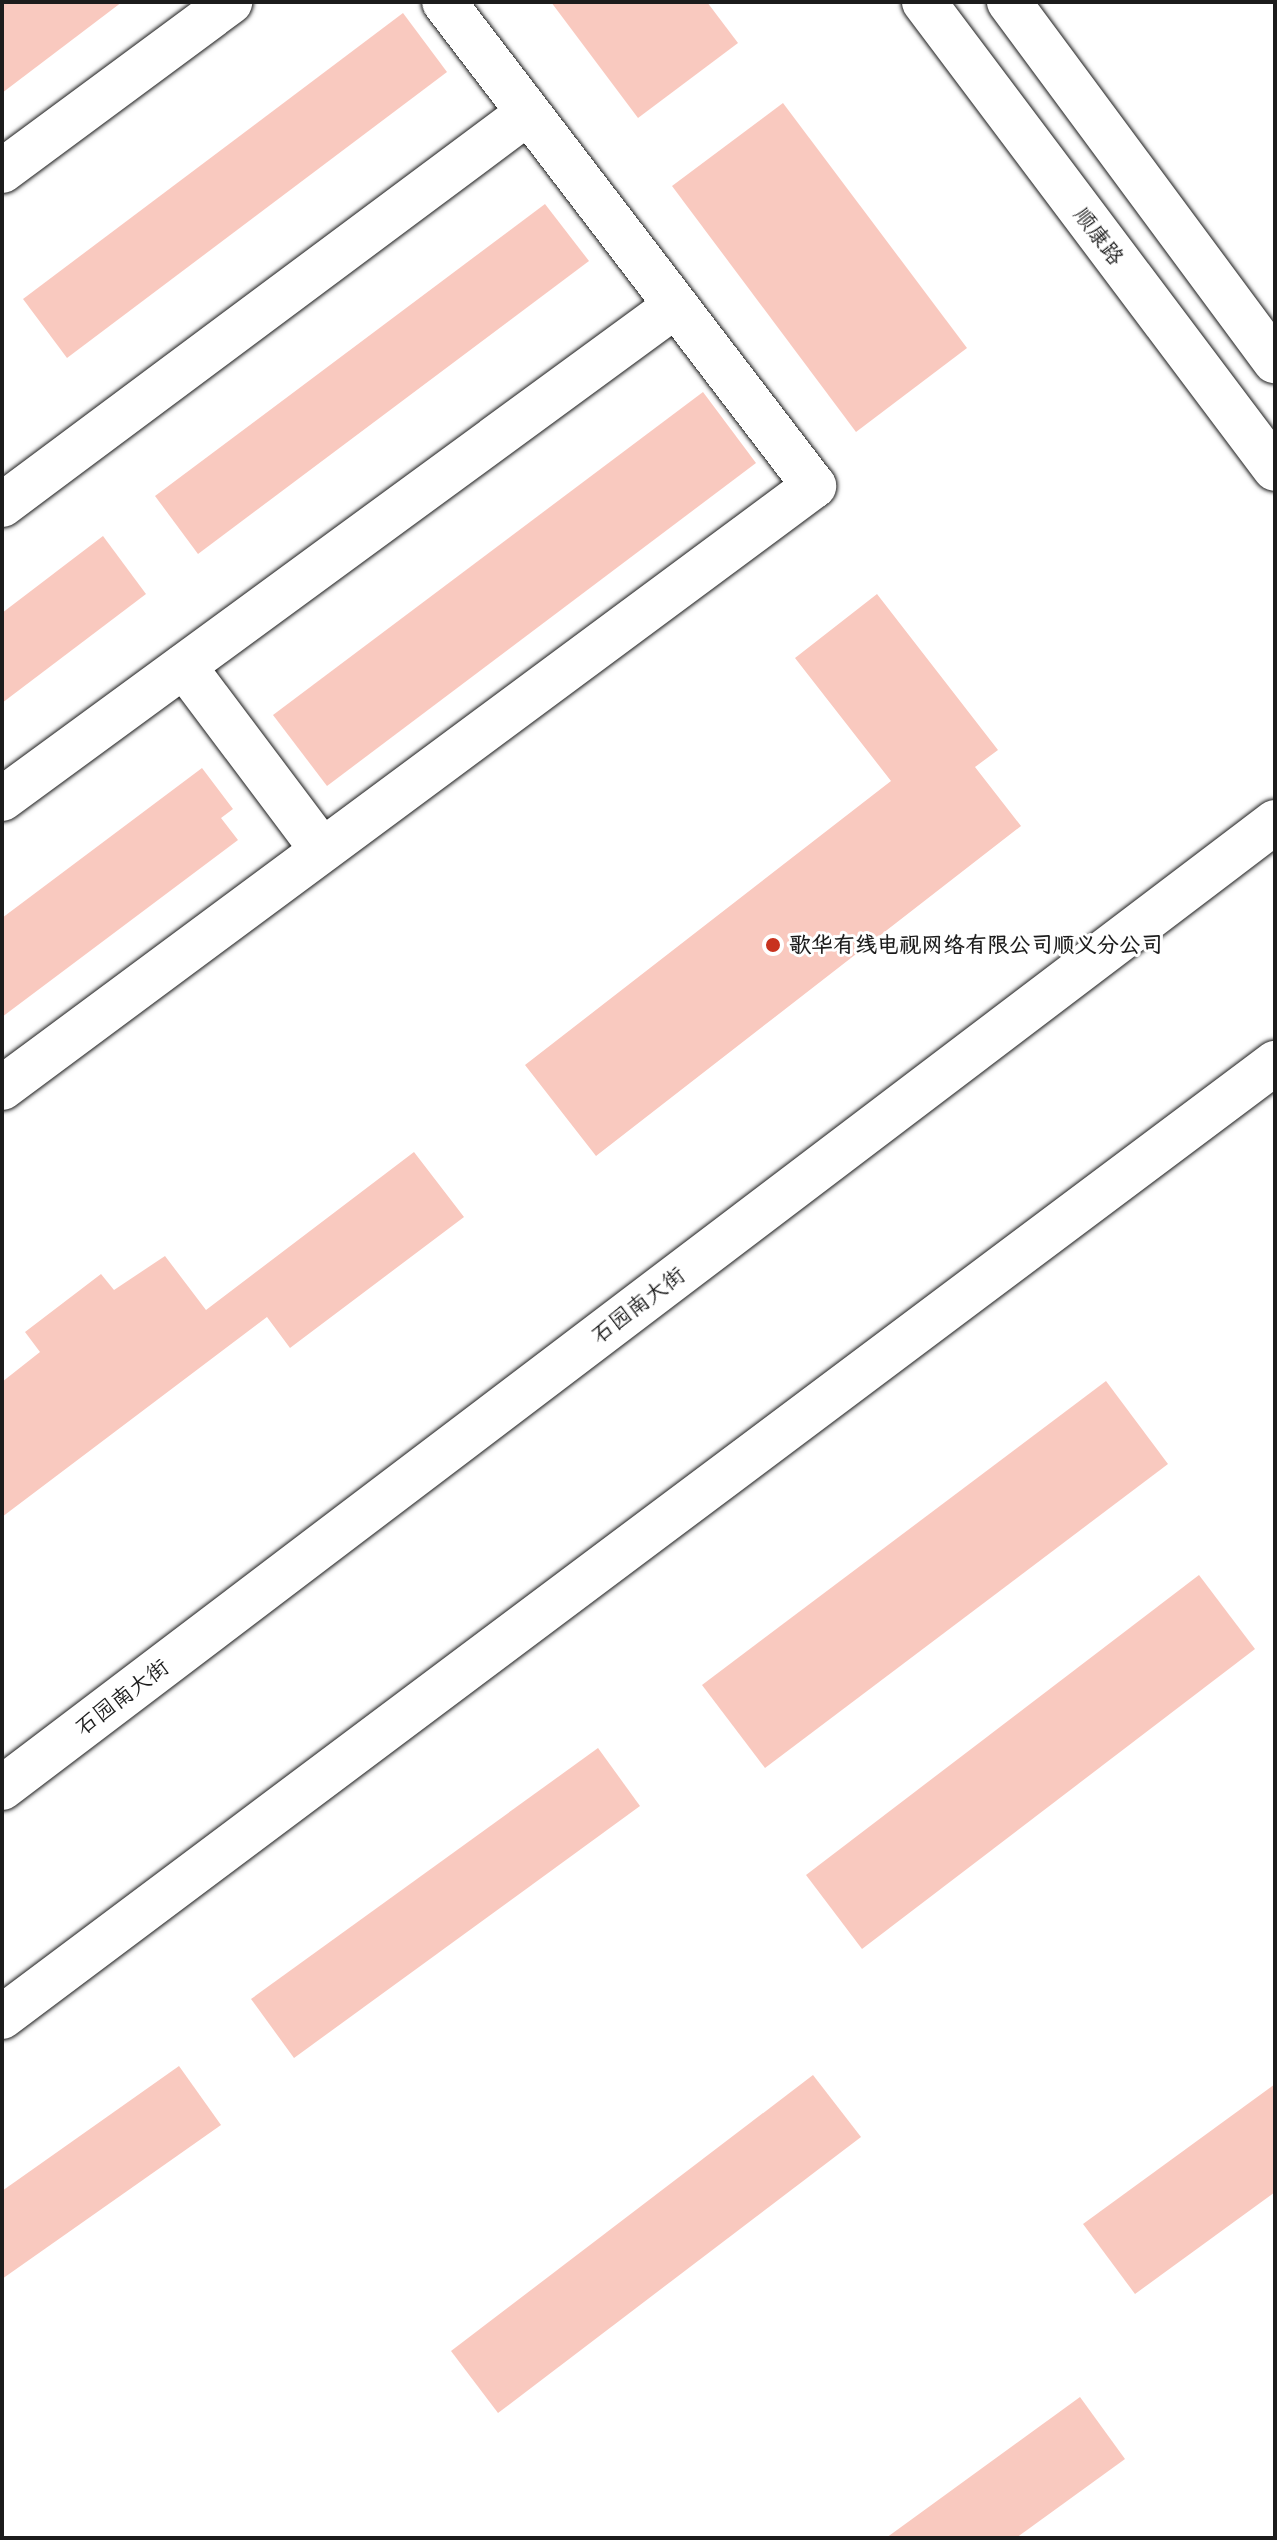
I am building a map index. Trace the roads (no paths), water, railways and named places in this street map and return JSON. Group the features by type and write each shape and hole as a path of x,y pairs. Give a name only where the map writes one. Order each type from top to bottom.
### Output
{"main road":[{"path":"2,171 230,2"},
{"path":"2,1088 814,486 444,2"},
{"name":"顺康路","path":"924,2 1275,469"},
{"path":"1009,2 1275,361"},
{"path":"2,505 528,113"},
{"path":"2,799 675,306"},
{"path":"184,666 322,850"},
{"name":"石园南大街","path":"2,1788 1275,822"},
{"path":"2,2017 1275,1063"}],"place":[{"name":"歌华有线电视网络有限公司顺义分公司","path":"773,945"}]}
